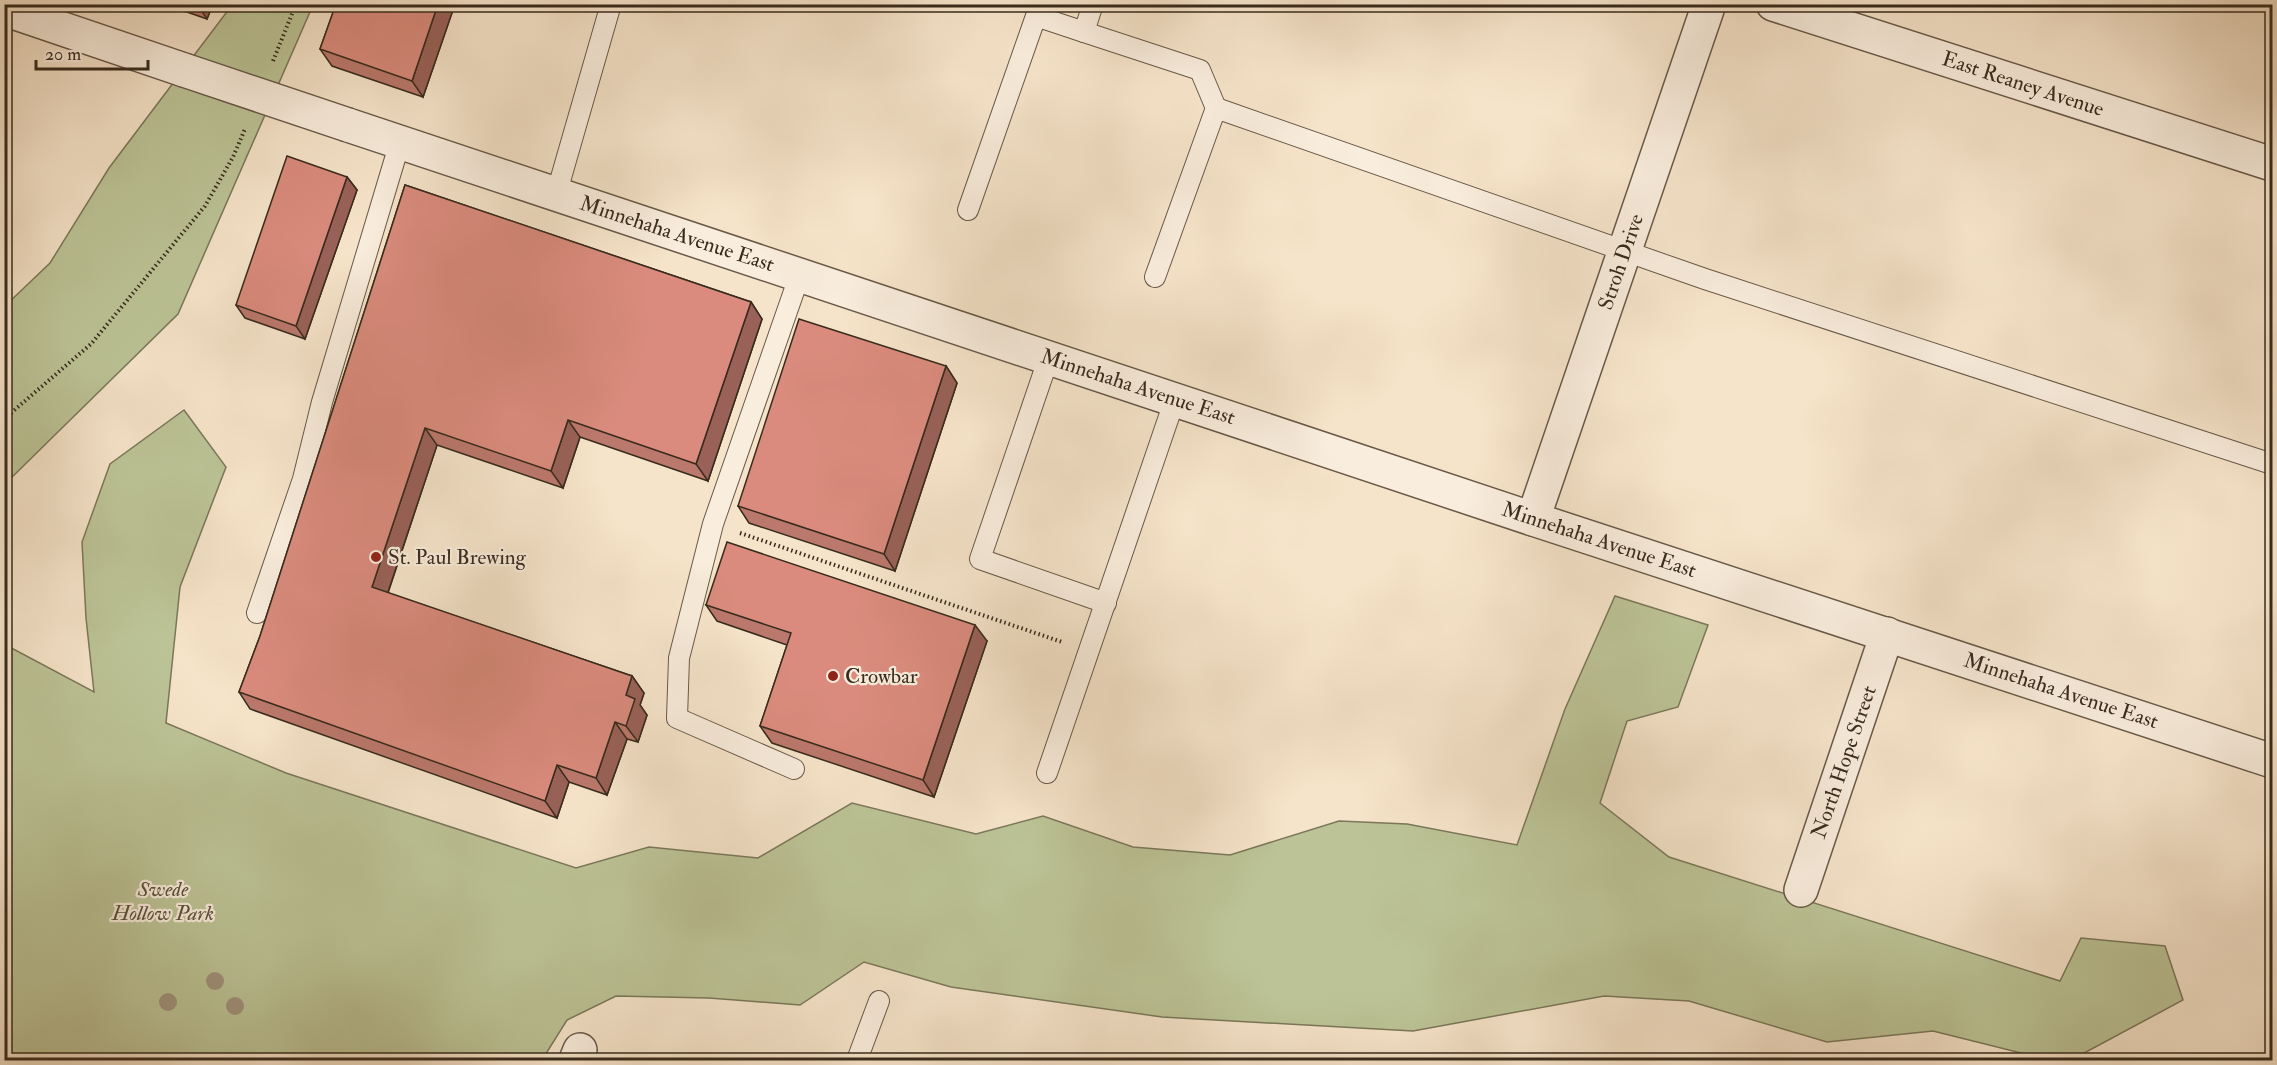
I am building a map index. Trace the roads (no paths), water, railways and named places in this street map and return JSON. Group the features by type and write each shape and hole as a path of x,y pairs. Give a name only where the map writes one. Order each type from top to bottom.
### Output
{"street":[{"name":"Stroh Drive","path":"1533,519 1708,4"},
{"name":"East Reaney Avenue","path":"1773,4 1824,12 2272,164"},
{"name":"Minnehaha Avenue East","path":"4,9 1533,519 2272,761"},
{"name":"North Hope Street","path":"1801,890 1887,634"}],"lane":[{"path":"556,195 610,4"},
{"path":"1084,32 1093,4"},
{"path":"968,210 1036,16 1200,70 1216,108 1155,277"},
{"path":"1216,108 1624,251 1902,345 2272,464"},
{"path":"257,613 303,479 322,402 400,142"},
{"path":"794,769 677,718 680,658 713,524 800,274"},
{"path":"1049,357 980,559 1106,603"},
{"path":"1047,773 1175,399"},
{"path":"857,1060 879,1001"}],"place":[{"name":"St. Paul Brewing","path":"376,557"},
{"name":"Crowbar","path":"833,676"}],"park label":[{"name":"Swede Hollow Park","path":"163,901"}]}
